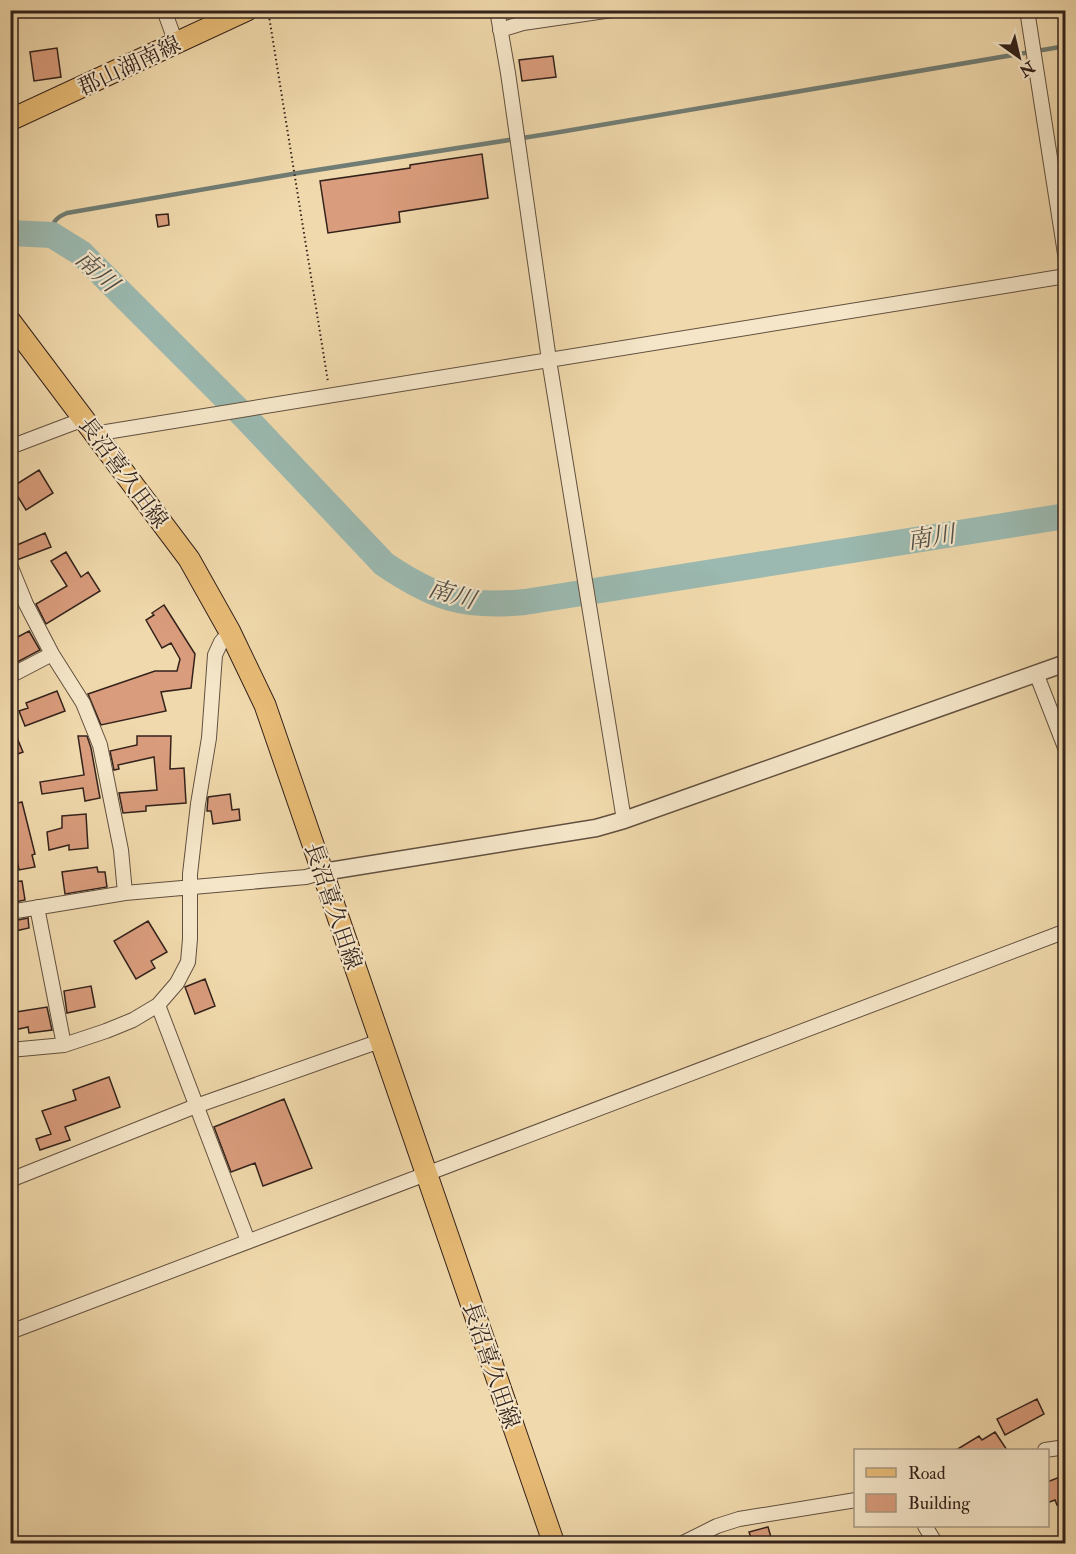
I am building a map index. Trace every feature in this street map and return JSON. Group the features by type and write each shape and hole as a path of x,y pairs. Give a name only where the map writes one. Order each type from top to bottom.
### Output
{"main road":[{"name":"郡山湖南線","path":"10,120 247,10"},
{"name":"長沼喜久田線","path":"10,321 189,559 230,632 265,705 554,1544"}],"street":[{"path":"164,10 176,43"},
{"path":"497,10 549,360 624,820"},
{"path":"500,30 523,23 612,10"},
{"path":"1027,10 1065,260"},
{"path":"97,436 106,432 248,408 1065,276"},
{"path":"10,447 84,419"},
{"path":"10,565 26,604 52,654 83,703 100,745 121,850 125,892"},
{"path":"10,1050 64,1045 133,1020 158,1005 177,983 188,962 189,888 198,804 209,738 215,655 221,642 230,632"},
{"path":"10,676 52,654"},
{"path":"10,912 125,892 306,877 322,872 574,833 624,820 1065,663"},
{"path":"1036,673 1065,750"},
{"path":"37,907 64,1045"},
{"path":"10,1332 1065,931"},
{"path":"158,1005 248,1241"},
{"path":"10,1180 196,1106 380,1041"},
{"path":"1049,1449 1065,1447"},
{"path":"681,1544 717,1526 740,1519 854,1500"},
{"path":"926,1527 936,1544"}],"path":[{"path":"268,10 328,384 327,396"}],"building":[{"path":"57,48 61,77 34,81 30,52"},
{"path":"553,56 556,77 522,81 519,60"},
{"path":"482,154 488,198 399,212 400,222 328,233 320,181 410,168 410,165"},
{"path":"168,214 169,225 158,227 156,215"},
{"path":"39,470 53,493 26,510 12,487"},
{"path":"45,533 51,547 17,560 12,556 10,548"},
{"path":"66,552 81,577 88,572 100,591 46,624 36,604 67,586 51,561"},
{"path":"164,605 195,654 191,688 161,692 166,711 101,725 88,694 155,671 177,671 180,659 171,643 162,648 146,620"},
{"path":"29,631 40,650 10,666 10,641"},
{"path":"57,691 65,711 25,726 19,711 28,708 26,703"},
{"path":"10,721 23,752 10,757"},
{"path":"78,736 87,736 100,798 85,801 83,788 42,794 40,782 84,775"},
{"path":"137,736 171,736 170,769 184,768 186,803 146,806 146,811 123,813 119,793 157,790 154,757 118,765 119,769 114,770 110,751 137,745"},
{"path":"230,794 232,810 239,809 240,820 213,824 211,811 207,811 208,797"},
{"path":"22,802 35,854 32,855 35,867 19,870 14,845 10,846 10,805"},
{"path":"86,814 88,848 69,850 69,845 49,850 47,832 62,828 62,816"},
{"path":"97,867 98,872 105,872 107,887 65,894 62,872"},
{"path":"22,881 25,900 10,903 10,882"},
{"path":"28,918 29,928 15,931 13,921"},
{"path":"148,921 167,952 151,961 155,968 136,979 114,941"},
{"path":"205,979 215,1006 195,1014 185,987"},
{"path":"91,986 95,1007 67,1013 64,991"},
{"path":"47,1007 52,1030 29,1033 28,1027 10,1031 10,1013"},
{"path":"109,1077 120,1107 65,1127 70,1140 40,1150 36,1139 51,1134 42,1111 76,1100 73,1090"},
{"path":"284,1099 312,1168 263,1186 255,1163 231,1172 214,1127"},
{"path":"1037,1399 1044,1414 1005,1435 997,1419"},
{"path":"995,1432 1006,1449 958,1449 979,1436 982,1440"},
{"path":"1065,1475 1065,1501 1057,1505 1055,1500 1049,1502 1049,1481"},
{"path":"768,1527 773,1544 753,1544 749,1532"}],"waterway":[{"path":"52,235 55,221 67,213 1066,46"},
{"name":"南川","path":"10,233 52,235 81,253 245,417 384,564 419,585 450,598 484,603 525,602 1066,516"}]}
